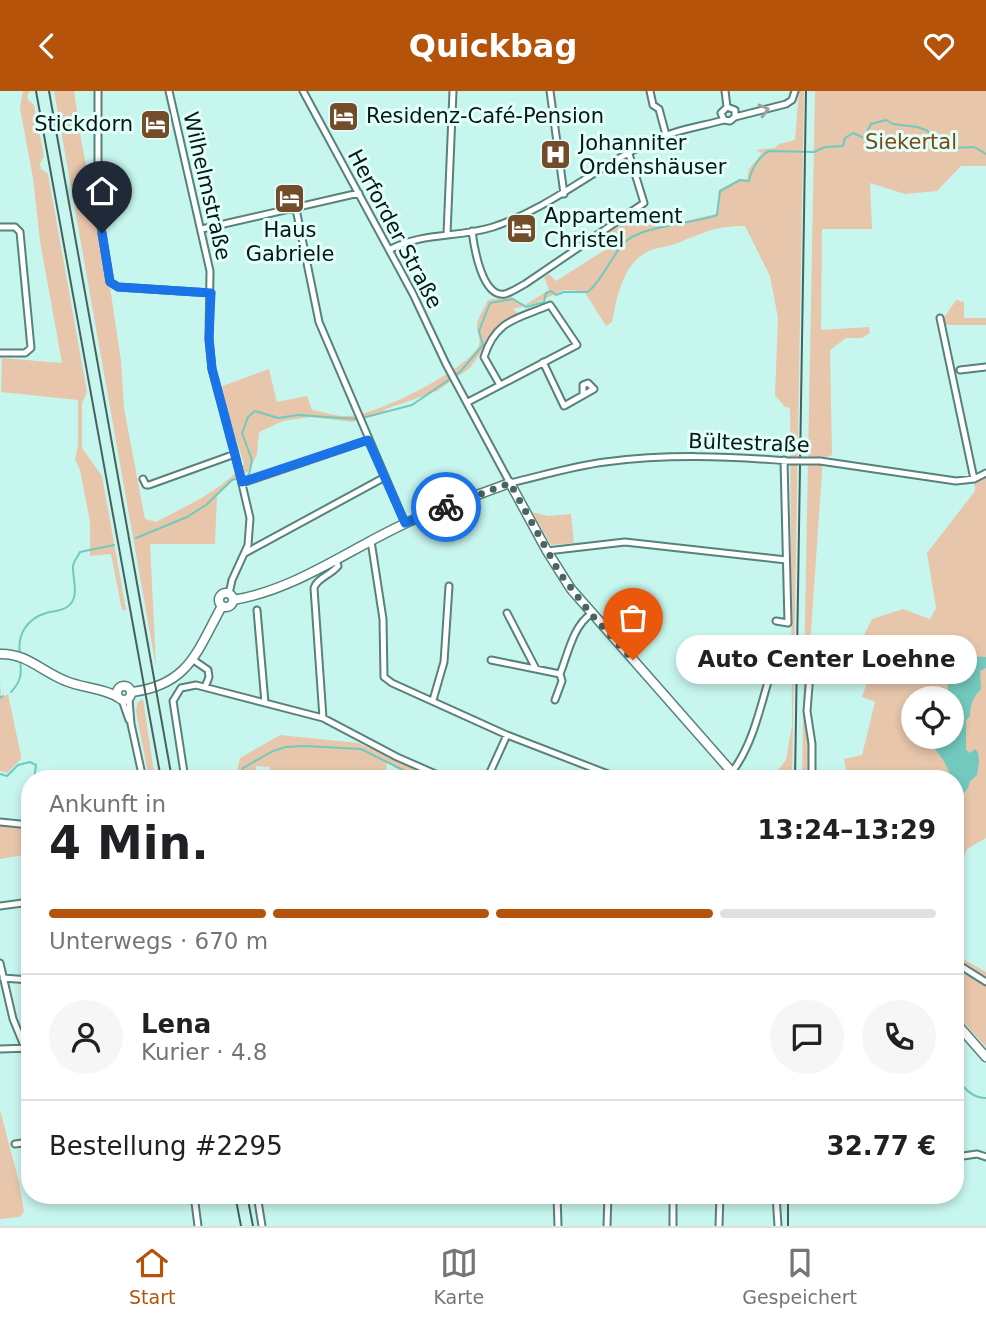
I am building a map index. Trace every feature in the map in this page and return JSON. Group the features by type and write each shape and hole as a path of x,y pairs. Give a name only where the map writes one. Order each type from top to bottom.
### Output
{"street":[{"path":"98,91 98,209 110,282 118,287 211,293"},
{"name":"Wilhelmstraße","path":"169,91 211,271 209,339 212,369 236,454 251,526 245,553 232,580 231,597"},
{"name":"Herforder Straße","path":"303,91 510,483"},
{"path":"447,234 453,91"},
{"path":"550,91 564,194"},
{"path":"650,91 653,106 659,109 666,135"},
{"path":"725,91 727,107"},
{"path":"389,250 405,241 491,228 547,204 629,154 666,135 724,120 730,121 735,117 786,104 792,100 795,91"},
{"path":"724,120 721,113 727,107"},
{"path":"727,107 735,110 735,117"},
{"path":"472,231 476,255 489,289 504,294 525,284 644,202 629,154"},
{"path":"202,229 359,193"},
{"path":"296,209 319,322 405,523"},
{"path":"0,227 15,227 20,232 31,348 25,353 0,353"},
{"path":"468,402 576,345 550,305 502,324 489,342 484,357 500,385"},
{"path":"940,318 974,479"},
{"path":"542,362 564,406 583,395"},
{"path":"960,370 986,366"},
{"path":"242,480 368,440"},
{"path":"144,479 146,485 149,485 236,454"},
{"name":"Bültestraße","path":"510,483 601,463 646,457 716,456 820,461 956,481 974,479 986,473"},
{"path":"776,621 788,623 786,461"},
{"path":"245,553 385,477"},
{"path":"0,654 20,656 66,681 125,697 167,683 181,673 192,659 222,606 230,606 231,597 262,594 336,560 405,523 510,483 547,551 591,614 730,770"},
{"path":"371,541 383,619 384,677 507,735 598,770"},
{"path":"547,551 631,542 786,560"},
{"path":"323,718 314,588 316,583 338,566 336,560"},
{"path":"433,700 444,662 449,586"},
{"path":"257,610 265,703"},
{"path":"507,613 536,669"},
{"path":"555,700 562,681 560,674 579,626 583,619 591,614"},
{"path":"687,649 765,667 770,675 737,770"},
{"path":"812,649 807,711 812,744 812,770"},
{"path":"192,659 208,670 209,677 205,687"},
{"path":"491,660 560,674"},
{"path":"100,690 127,686 125,697 141,770"},
{"path":"184,770 173,701 178,690 184,686 205,687 323,718 427,770"},
{"path":"491,770 507,735"},
{"path":"0,822 21,824"},
{"path":"0,906 21,903"},
{"path":"0,964 13,1019 21,1034"},
{"path":"964,969 986,982"},
{"path":"3,978 21,979"},
{"path":"964,1032 986,1057"},
{"path":"0,1049 21,1048"},
{"path":"15,1144 21,1143"},
{"path":"964,1156 977,1154 986,1157"},
{"path":"195,1204 198,1226"},
{"path":"258,1204 262,1226"},
{"path":"557,1204 558,1226"},
{"path":"607,1226 608,1204"},
{"path":"673,1204 673,1226"},
{"path":"719,1226 720,1204"},
{"path":"777,1204 778,1226"}],"green space":[{"path":"23,91 30,91 28,100 34,105 44,156 40,164 41,169 48,174 87,392 82,404 82,448 102,476 126,610 122,610 111,554 90,556 90,522 80,470 75,459 78,446 78,400 1,392 2,358 62,363 20,108"},
{"path":"54,91 74,91 109,280 121,361 124,408 145,519 156,522 214,490 244,464 220,387 269,369 277,402 307,396 312,410 344,416 378,409 417,391 453,370 476,350 480,340 478,322 488,300 510,296 525,305 549,290 544,277 549,274 556,281 611,246 609,231 642,213 658,227 716,214 719,190 740,179 747,180 749,169 762,153 756,150 775,148 779,144 795,140 799,91 804,91 792,770 778,770 786,760 792,725 790,408 785,407 775,395 778,318 770,276 745,226 710,230 651,250 639,258 626,274 612,322 606,326 584,291 564,290 536,303 513,309 519,314 502,322 470,368 437,391 386,409 381,414 353,422 310,417 283,421 259,432 257,454 248,472 238,476 217,494 215,544 150,544 156,667"},
{"name":"Siekertal","path":"815,91 986,91 986,166 961,166 937,191 905,194 870,183 872,229 822,229 821,330 869,327 870,333 862,338 846,338 830,350 832,455 823,458 806,703 810,770 802,770"},
{"path":"956,300 964,302 964,318 986,318 986,325 942,325 941,322"},
{"path":"986,475 986,838 967,849 964,857 964,770 846,770 844,759 862,755 875,702 862,697 872,668 851,662 872,619 903,609 930,619 936,608 927,553 975,491 974,480"},
{"path":"532,512 548,516 571,514 574,543 551,545"},
{"path":"0,682 1,698 8,694 21,756 7,773 0,771"},
{"path":"143,699 154,770 147,770 136,711 138,702"},
{"path":"280,735 358,743 419,770 400,770 387,763 386,770 270,770 270,767 256,766 255,770 237,770 240,758"},
{"path":"0,820 21,821 21,856 0,859"},
{"path":"964,960 986,972 986,1047 964,1023"},
{"path":"0,1110 24,1212 19,1217 0,1219"}],"shaded area":[{"path":"950,655 986,657 986,668 980,671 981,689 974,698 970,716 966,720 966,750 970,753 975,749 978,752 977,775 970,781 964,793 964,770 948,770 934,749 964,749 964,686 948,686 946,670"}],"waterway":[{"path":"362,418 412,405 460,372 483,345 479,331 490,303 513,299 526,307 544,302 546,293 551,291 556,295 564,292 588,292 618,250 631,238 654,229 717,215 720,191 740,180 749,181 756,164 769,151 814,152 825,147 843,146 845,138 853,133 864,138 871,124 886,120 893,124 926,130 950,148 974,147 986,154"},
{"path":"136,538 187,517 206,505 232,480 249,475 252,460 242,433 248,417 255,411 278,418 298,415 357,419"},
{"path":"20,654 20,640 29,623 46,613 67,607 74,598 73,566 80,552 114,545"},
{"path":"11,692 20,677 20,660"},
{"path":"242,770 273,751 305,746 361,749 403,770"},
{"path":"0,774 7,776 18,765 30,762 36,765 35,770"},
{"path":"964,1087 976,1096 986,1098"}],"railway":[{"path":"36,91 159,770"},
{"path":"49,91 170,770"},
{"path":"795,770 806,91"},
{"path":"237,1204 241,1226"},
{"path":"249,1204 253,1226"},
{"path":"788,1204 788,1226"}],"way so far":[{"path":"446,507 510,483 559,572 591,614 633,660"}],"place":[{"name":"Residenz-Café-Pension","path":"343,116"},
{"name":"Stickdorn","path":"156,124"},
{"name":"Johanniter Ordenshäuser","path":"556,155"},
{"name":"Haus Gabriele","path":"290,198"},
{"name":"Appartement Christel","path":"521,228"},
{"name":"Auto Center Loehne","path":"633,660"}],"route":[{"path":"102,233 110,282 118,287 211,293 209,351 242,482 368,440 405,523 446,507"}]}
